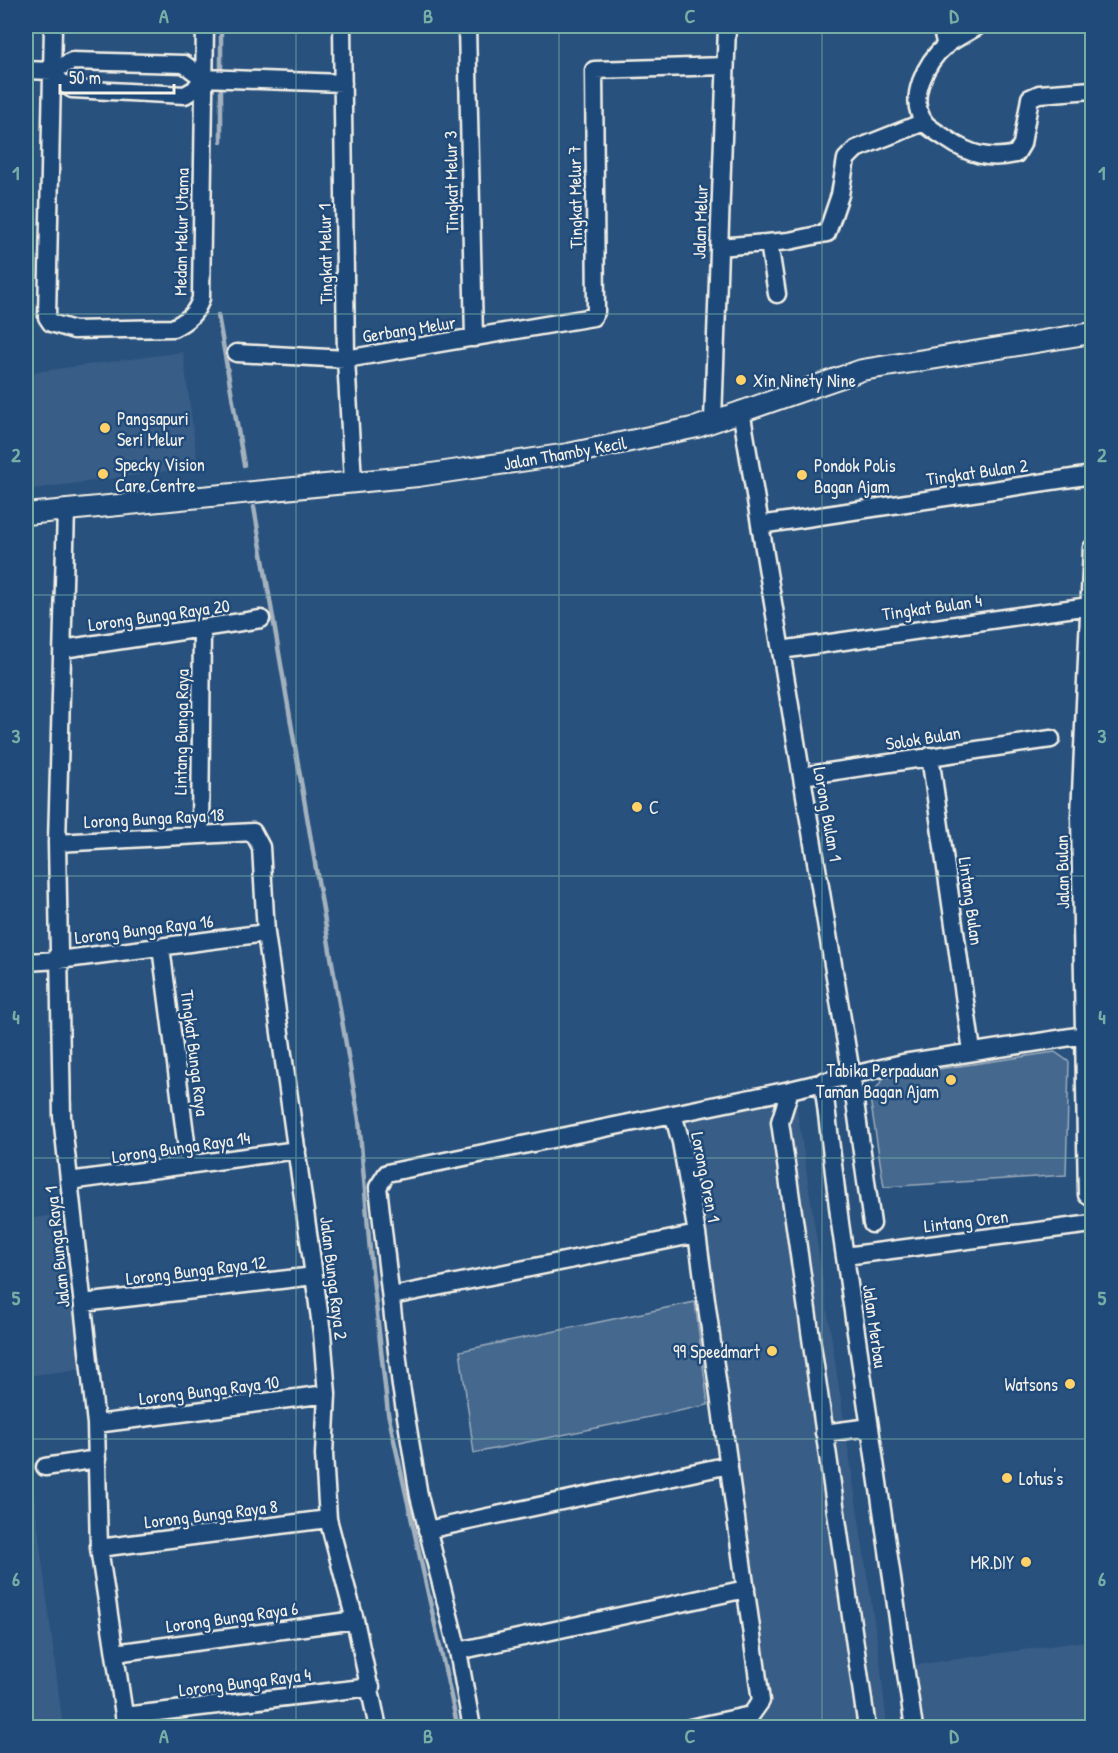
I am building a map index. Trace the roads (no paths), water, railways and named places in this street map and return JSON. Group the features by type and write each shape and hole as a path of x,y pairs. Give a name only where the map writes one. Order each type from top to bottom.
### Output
{"street":[{"name":"Medan Melur Utama","path":"53,26 47,316 51,323 74,330 172,327 182,324 198,309 201,298 214,79 205,26"},
{"name":"Tingkat Melur 1","path":"342,26 346,359 353,481"},
{"name":"Tingkat Melur 3","path":"467,26 474,338"},
{"name":"Jalan Melur","path":"713,420 727,26"},
{"path":"941,26 946,45"},
{"path":"978,26 946,45 923,76 917,99 924,122 963,150 987,158 1016,154 1022,144 1030,98 1040,93 1092,90"},
{"path":"26,70 52,71 72,61 184,64 214,79 343,83"},
{"name":"Tingkat Melur 7","path":"587,320 596,312 594,70 725,66"},
{"path":"52,71 61,82 72,89 185,95 214,79"},
{"path":"719,247 769,243 827,233 840,195 846,159 856,149 924,122"},
{"path":"769,243 777,294"},
{"name":"Gerbang Melur","path":"236,353 346,359 587,320"},
{"name":"Jalan Thamby Kecil","path":"26,514 418,476 568,454 652,437 713,420 862,370 1092,333"},
{"name":"Lorong Bulan 1","path":"741,410 851,1073 872,1224"},
{"name":"Tingkat Bulan 2","path":"760,525 1092,475"},
{"name":"Jalan Bunga Raya 1","path":"66,509 57,843 62,1116 96,1424 99,1548 125,1722"},
{"name":"Jalan Bulan","path":"1087,1195 1084,1035 1089,606 1092,548"},
{"name":"Tingkat Bulan 4","path":"781,650 1089,606"},
{"name":"Lorong Bunga Raya 20","path":"63,649 261,620"},
{"name":"Lintang Bunga Raya","path":"200,834 202,630"},
{"name":"Solok Bulan","path":"802,776 1051,739"},
{"name":"Lintang Bulan","path":"930,756 972,1052"},
{"name":"Lorong Bunga Raya 18","path":"57,843 253,832"},
{"name":"Jalan Bunga Raya 2","path":"253,832 261,847 266,933 322,1333 327,1394 324,1455 328,1519 355,1620 378,1728"},
{"name":"Lorong Bunga Raya 16","path":"26,962 59,960 266,933"},
{"name":"Tingkat Bunga Raya","path":"161,947 189,1165"},
{"path":"673,1114 790,1090 851,1073 1084,1035"},
{"name":"Jalan Merbau","path":"823,1081 845,1256 914,1728"},
{"path":"790,1090 780,1122 867,1728"},
{"name":"Lorong Oren 1","path":"392,1296 378,1187 387,1173 673,1114 681,1142 697,1234 761,1701 751,1715 690,1728"},
{"name":"Lorong Bunga Raya 14","path":"69,1181 297,1150"},
{"name":"Lintang Oren","path":"845,1256 1092,1224"},
{"path":"472,1728 458,1651 419,1496 403,1397 392,1296 697,1234"},
{"name":"Lorong Bunga Raya 12","path":"83,1303 314,1276"},
{"name":"Lorong Bunga Raya 10","path":"96,1424 327,1394"},
{"path":"824,1433 870,1427"},
{"path":"45,1467 97,1459"},
{"path":"427,1530 729,1465"},
{"name":"Lorong Bunga Raya 8","path":"99,1548 328,1519"},
{"path":"458,1651 746,1588"},
{"name":"Lorong Bunga Raya 6","path":"115,1653 355,1620"},
{"name":"Lorong Bunga Raya 4","path":"125,1722 371,1688"}],"waterway":[{"path":"221,26 221,141"},
{"path":"218,315 244,465"},
{"path":"254,507 359,1120 370,1251 388,1413 458,1728"}],"place":[{"name":"Xin Ninety Nine","path":"741,380"},
{"name":"Pangsapuri Seri Melur","path":"105,428"},
{"name":"Specky Vision Care Centre","path":"103,474"},
{"name":"Pondok Polis Bagan Ajam","path":"802,475"},
{"name":"C","path":"637,807"},
{"name":"Tabika Perpaduan Taman Bagan Ajam","path":"951,1080"},
{"name":"99 Speedmart","path":"772,1351"},
{"name":"Watsons","path":"1070,1384"},
{"name":"Lotus's","path":"1007,1478"},
{"name":"MR.DIY","path":"1026,1562"}]}
